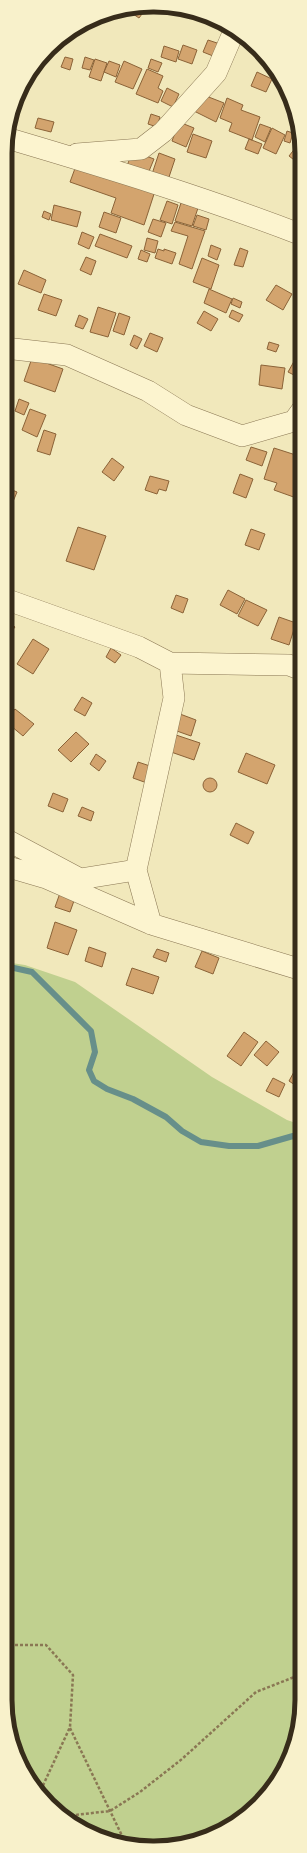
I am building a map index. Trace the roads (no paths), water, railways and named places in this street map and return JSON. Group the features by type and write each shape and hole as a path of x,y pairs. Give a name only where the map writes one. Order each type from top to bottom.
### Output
{"street":[{"path":"66,155 141,149 163,132 216,73 232,36"},
{"path":"12,140 66,155 235,209 295,232"},
{"path":"12,349 67,355 148,390 186,414 242,436 295,420"},
{"path":"12,602 139,647 170,663 289,665 295,667"},
{"path":"151,924 136,870 174,698 170,663"},
{"path":"12,843 80,879 136,870"},
{"path":"12,868 46,878 151,924 295,968"}],"waterway":[{"path":"12,968 32,972 91,1031 95,1052 89,1070 94,1081 107,1089 133,1099 166,1117 182,1131 201,1142 229,1146 258,1146 293,1136 295,1137"}]}
